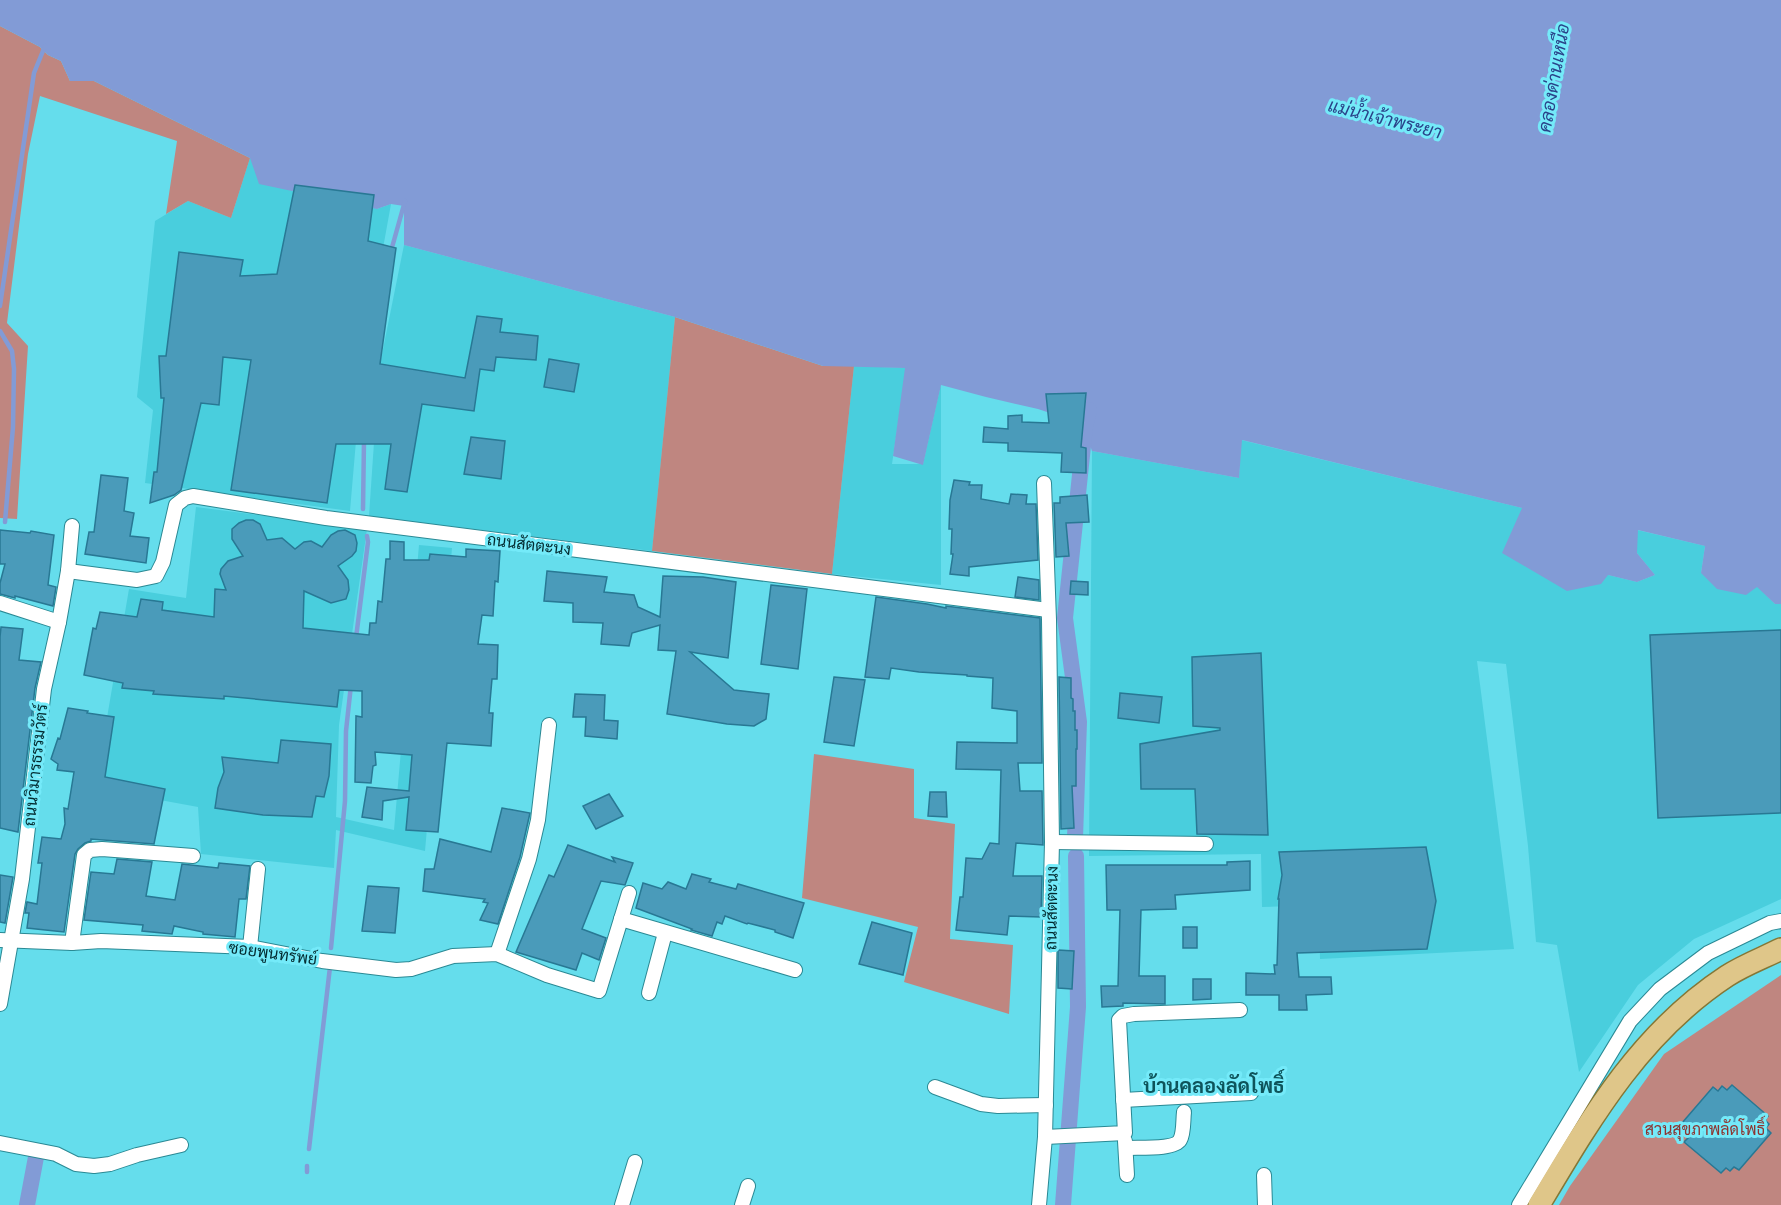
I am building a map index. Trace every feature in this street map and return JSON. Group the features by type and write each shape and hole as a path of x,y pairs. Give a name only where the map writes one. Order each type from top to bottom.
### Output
{"main road":[{"path":"1539,1205 1610,1091 1642,1049 1683,1010 1728,975 1781,949"}],"street":[{"name":"ถนนสัตตะนง","path":"1039,1205 1051,1136 1046,1105 1052,842 1044,483"},
{"name":"ถนนสัตตะนง","path":"68,571 136,580 156,576 164,562 176,505 185,498 194,496 326,518 1048,610"},
{"name":"ถนนวิมารธรรมวัตร์","path":"0,1004 5,940 22,879 44,689 68,571 72,526"},
{"path":"0,603 59,622"},
{"path":"497,954 529,859 538,820 549,725"},
{"path":"1052,842 1206,844"},
{"path":"72,943 84,855 90,850 193,856"},
{"path":"250,947 258,869"},
{"name":"ซอยพูนทรัพย์","path":"5,940 250,947 322,961 396,970 411,969 453,956 497,954 547,975 599,991 629,893"},
{"path":"621,919 795,970"},
{"path":"1519,1205 1630,1021 1660,989 1708,953 1770,923 1781,921"},
{"path":"649,993 664,933"},
{"path":"1127,1175 1119,1020 1123,1016 1134,1014 1239,1010"},
{"path":"935,1087 981,1104 1046,1105"},
{"path":"1123,1100 1251,1093"},
{"path":"1126,1148 1171,1146 1178,1143 1182,1138 1184,1112"},
{"path":"1051,1136 1125,1132"},
{"path":"0,1143 56,1154 76,1164 94,1166 110,1164 181,1145"},
{"path":"622,1205 635,1162"},
{"path":"1264,1175 1265,1205"},
{"path":"742,1205 748,1186"}],"shaded area":[{"path":"250,158 377,209 391,204 363,359 350,511 145,483 153,410 137,397 155,221 188,201 231,218"},
{"path":"404,245 675,317 652,551 369,516 379,369"},
{"path":"854,366 906,368 892,464 923,464 941,384 941,585 832,574"},
{"path":"1241,440 1522,508 1608,575 1637,582 1655,575 1637,553 1637,530 1705,546 1701,573 1757,586 1775,604 1781,604 1781,899 1694,939 1638,985 1579,1072 1557,945 1536,942 1528,846 1506,664 1477,661 1514,949 1320,959 1319,905 1262,907 1261,854 1089,856 1092,451 1239,478"},
{"path":"196,507 367,529 339,725 336,817 394,830 419,545 452,548 425,851 336,830 334,868 201,854 198,807 95,788 129,589 186,598"}],"green space":[{"path":"0,26 61,61 70,81 94,81 250,158 231,218 188,201 166,214 177,141 40,96 28,154 7,323 28,346 17,519 0,518"},
{"path":"675,317 823,366 854,366 832,574 652,551"},
{"path":"814,754 914,769 914,818 955,824 950,939 1013,945 1009,1014 904,982 918,927 802,898"},
{"name":"สวนสุขภาพลัดโพธิ์","path":"1781,975 1781,1205 1559,1205 1570,1186 1664,1054"}],"water":[{"path":"0,0 1781,0 1781,604 1775,604 1757,587 1746,595 1717,589 1701,573 1705,546 1638,530 1637,553 1655,575 1637,582 1608,575 1601,584 1567,591 1502,553 1522,508 1242,440 1239,478 1092,451 1083,424 1038,409 941,385 923,465 893,456 905,368 823,366 675,317 404,245 404,206 391,204 377,209 259,184 250,158 94,81 70,81 61,61 0,26"}],"building":[{"path":"295,185 374,195 368,241 396,248 380,364 465,378 477,316 502,319 500,332 538,336 536,360 496,357 494,371 480,369 474,411 422,404 407,492 385,489 391,444 336,444 327,503 231,490 251,360 223,357 219,405 201,403 181,490 174,495 150,503 154,472 157,472 164,398 161,398 159,356 166,356 179,252 243,260 240,276 277,274"},
{"path":"549,359 579,364 574,392 544,387"},
{"path":"1086,393 1081,447 1086,448 1086,473 1061,472 1062,453 1008,451 1008,443 983,442 984,427 1008,429 1008,416 1022,415 1022,422 1049,423 1046,394"},
{"path":"471,437 505,441 501,479 464,474"},
{"path":"101,475 128,478 124,511 134,513 130,536 149,538 146,563 85,554 89,532 94,532"},
{"path":"954,480 970,482 969,485 982,485 981,499 1009,504 1011,494 1027,495 1026,504 1036,504 1038,560 969,567 969,576 950,574 953,554 951,554 952,529 949,529 950,500"},
{"path":"1087,495 1089,522 1066,523 1069,556 1056,557 1054,503 1060,503 1060,497"},
{"path":"246,520 253,520 260,524 267,540 282,538 295,549 304,542 311,541 322,547 331,535 338,531 345,530 355,535 356,551 338,566 348,580 349,590 346,599 331,603 304,591 303,628 369,635 370,623 376,623 378,601 382,602 386,559 390,559 390,541 404,542 404,560 429,560 430,554 466,557 466,549 500,551 493,616 482,615 478,644 498,645 497,679 492,679 489,713 493,713 491,746 447,743 438,832 406,830 409,797 383,801 382,820 362,817 367,787 409,791 412,755 375,752 376,765 373,766 371,783 355,782 356,716 362,717 362,691 339,690 337,707 224,696 224,699 153,694 154,691 122,688 123,683 84,675 93,628 96,629 100,612 137,617 141,599 163,602 162,610 214,617 215,589 226,590 220,574 221,569 228,561 243,556 232,539 232,529"},
{"path":"0,530 30,533 31,531 54,535 48,585 56,587 53,606 0,594 0,583 5,564 0,564"},
{"path":"547,571 607,577 604,592 634,595 638,607 660,617 663,576 703,577 736,582 728,658 690,652 734,690 769,694 766,719 754,726 667,714 676,651 658,650 660,625 632,633 629,646 601,644 603,623 573,622 573,603 544,601"},
{"path":"1018,577 1039,580 1039,600 1015,597"},
{"path":"1071,581 1088,582 1088,595 1070,594"},
{"path":"771,585 807,589 798,669 761,664"},
{"path":"876,597 946,608 946,606 1040,618 1042,763 1018,763 1020,791 1042,791 1043,845 1016,843 1013,876 1042,876 1041,917 1009,916 1007,935 956,930 960,897 963,897 966,858 982,859 990,843 999,844 1001,770 956,769 957,742 1017,743 1017,711 992,708 993,678 891,668 889,679 865,677"},
{"path":"1,627 23,629 19,660 41,662 35,688 18,832 0,828"},
{"path":"1781,630 1781,813 1658,818 1650,635"},
{"path":"1261,653 1268,835 1197,834 1195,789 1141,789 1140,744 1220,730 1220,728 1193,726 1192,657"},
{"path":"834,677 865,680 854,746 824,742"},
{"path":"1059,677 1071,678 1071,698 1073,699 1073,711 1075,711 1075,730 1077,730 1076,786 1072,786 1074,828 1061,829"},
{"path":"1120,693 1162,697 1159,723 1118,718"},
{"path":"575,694 605,695 604,720 618,721 617,739 585,736 586,717 573,717"},
{"path":"68,708 114,717 105,777 165,789 154,844 91,839 78,849 75,854 64,932 27,928 29,913 25,913 27,902 37,904 42,863 38,863 42,837 61,839 65,824 64,808 68,809 74,772 57,770 58,764 51,759 58,738 60,739"},
{"path":"281,740 331,744 329,776 324,797 316,796 312,817 263,815 215,808 218,788 224,772 222,757 278,763"},
{"path":"930,792 946,792 947,817 928,816"},
{"path":"609,794 623,816 596,829 583,806"},
{"path":"502,808 530,813 520,857 498,924 480,920 488,903 483,902 485,899 423,891 425,869 434,869 440,839 491,852"},
{"path":"568,845 615,862 612,857 633,863 625,885 601,881 582,929 606,938 599,960 582,953 576,970 516,952 549,875 554,877"},
{"path":"1426,847 1436,901 1427,949 1297,953 1299,977 1331,977 1332,994 1306,995 1307,1010 1279,1010 1279,995 1246,995 1246,973 1275,974 1278,899 1282,875 1279,852"},
{"path":"117,859 152,862 146,896 175,900 182,864 218,868 219,863 250,866 246,899 239,899 235,937 203,934 203,932 174,926 172,934 142,931 143,925 84,920 91,872 114,874"},
{"path":"1250,861 1250,890 1175,895 1176,909 1141,910 1139,976 1165,976 1165,1004 1123,1003 1123,1006 1102,1007 1101,986 1118,986 1120,910 1107,910 1106,865 1227,865 1227,862"},
{"path":"692,874 711,879 709,882 736,889 738,884 804,903 793,938 775,932 775,930 725,916 722,924 717,922 712,936 636,908 643,883 662,889 668,882 686,889"},
{"path":"0,875 13,877 5,923 0,922"},
{"path":"368,886 399,888 395,933 362,931"},
{"path":"872,922 912,933 903,975 859,964"},
{"path":"1183,927 1197,927 1197,948 1183,948"},
{"path":"1058,950 1074,951 1072,989 1058,988"},
{"path":"1193,979 1211,979 1211,999 1193,1000"},
{"path":"1732,1085 1768,1116 1765,1120 1769,1124 1766,1128 1771,1133 1739,1170 1734,1167 1730,1171 1726,1168 1721,1173 1684,1142 1689,1137 1683,1133 1687,1128 1682,1123 1713,1087 1718,1091 1722,1086 1727,1090"}],"waterway":[{"path":"0,306 34,73 45,46"},
{"path":"391,251 405,201"},
{"path":"0,331 12,351 14,369 13,427 5,522"},
{"path":"1075,838 1079,722 1065,618 1085,427 1089,410"},
{"path":"363,509 364,440"},
{"path":"356,638 367,536"},
{"path":"331,948 345,801 346,731 351,685"},
{"path":"1063,1205 1078,1007 1076,856"},
{"path":"309,1149 330,967"},
{"path":"27,1205 36,1157"},
{"path":"307,1166 307,1172"}],"district":[{"name":"บ้านคลองลัดโพธิ์","path":"1214,1086"}],"water label":[{"name":"คลองด่านเหนือ","path":"1554,78"},
{"name":"แม่น้ำเจ้าพระยา","path":"1385,119"}]}
